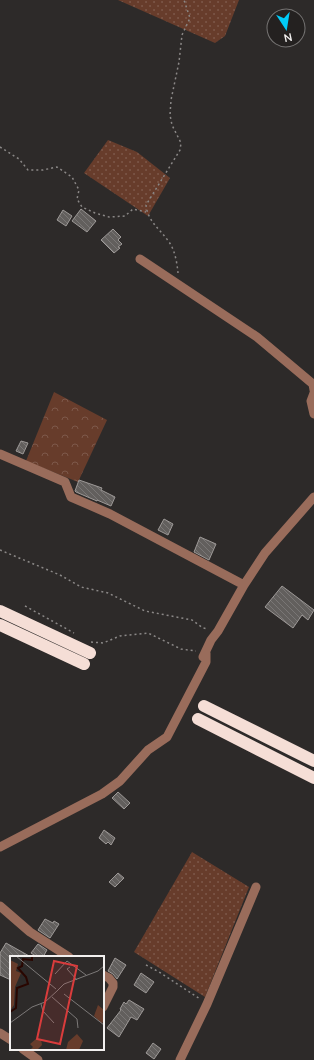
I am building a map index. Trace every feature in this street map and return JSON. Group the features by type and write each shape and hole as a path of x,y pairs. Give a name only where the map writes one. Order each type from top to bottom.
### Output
{"highway":[{"path":"0,611 89,648"},
{"path":"0,625 84,664"},
{"path":"204,706 314,761"},
{"path":"198,719 314,778"}],"street":[{"path":"140,259 257,336 313,384 314,390"},
{"path":"314,394 311,400 314,414"},
{"path":"0,454 65,482 71,497 110,514 244,585"},
{"path":"194,672 206,653 211,640 218,632 264,553 314,498"},
{"path":"0,847 102,794 120,781 148,750 167,737 206,662 206,653"},
{"path":"180,1060 207,1004 256,887"},
{"path":"0,906 30,932 67,956"},
{"path":"104,976 109,978 113,983 113,987 104,1005"},
{"path":"0,1033 10,1039"},
{"path":"24,1050 38,1060"}],"path":[{"path":"178,285 177,263 170,243 153,224 146,212 146,205 180,150 181,143 172,125 170,116 171,100 179,62 182,35 190,18 184,0"},
{"path":"0,146 19,159 28,170 43,170 57,167 72,177 79,190 77,199 82,206 95,214 109,217 125,216 133,209 146,212"},
{"path":"0,550 60,574 81,587 108,593 145,611 192,620 203,628 218,632"},
{"path":"25,606 76,635"},
{"path":"89,648 120,636 148,633 182,649 206,653"},
{"path":"146,965 207,1004"}],"green space":[{"path":"118,0 239,0 225,36 215,43"},
{"path":"108,140 137,152 170,178 148,216 84,173"},
{"path":"54,392 107,420 78,482 26,461"},
{"path":"192,852 249,887 205,997 134,952"}],"building":[{"path":"81,209 96,221 87,232 72,221"},
{"path":"63,210 72,216 66,226 57,220"},
{"path":"113,229 121,237 118,240 122,244 114,253 101,240"},
{"path":"21,441 28,443 23,454 16,451"},
{"path":"79,480 102,488 101,490 115,497 111,506 76,492 75,491"},
{"path":"164,519 173,524 168,535 158,530"},
{"path":"200,537 216,544 209,560 194,552"},
{"path":"282,586 314,610 308,620 302,615 293,628 265,607"},
{"path":"118,792 130,803 124,809 112,798"},
{"path":"104,830 115,838 111,845 108,842 106,844 99,838"},
{"path":"118,873 124,878 115,887 109,882"},
{"path":"45,919 59,924 50,938 38,930"},
{"path":"6,943 29,956 10,956 10,980 0,975 0,953"},
{"path":"38,944 47,950 44,956 36,956 31,953"},
{"path":"115,958 126,965 117,979 108,971"},
{"path":"141,973 154,982 146,993 134,985"},
{"path":"129,1000 144,1009 137,1020 131,1017 119,1037 107,1028 121,1010 120,1009 124,1002 126,1004"},
{"path":"153,1043 161,1049 154,1059 146,1053"}]}
